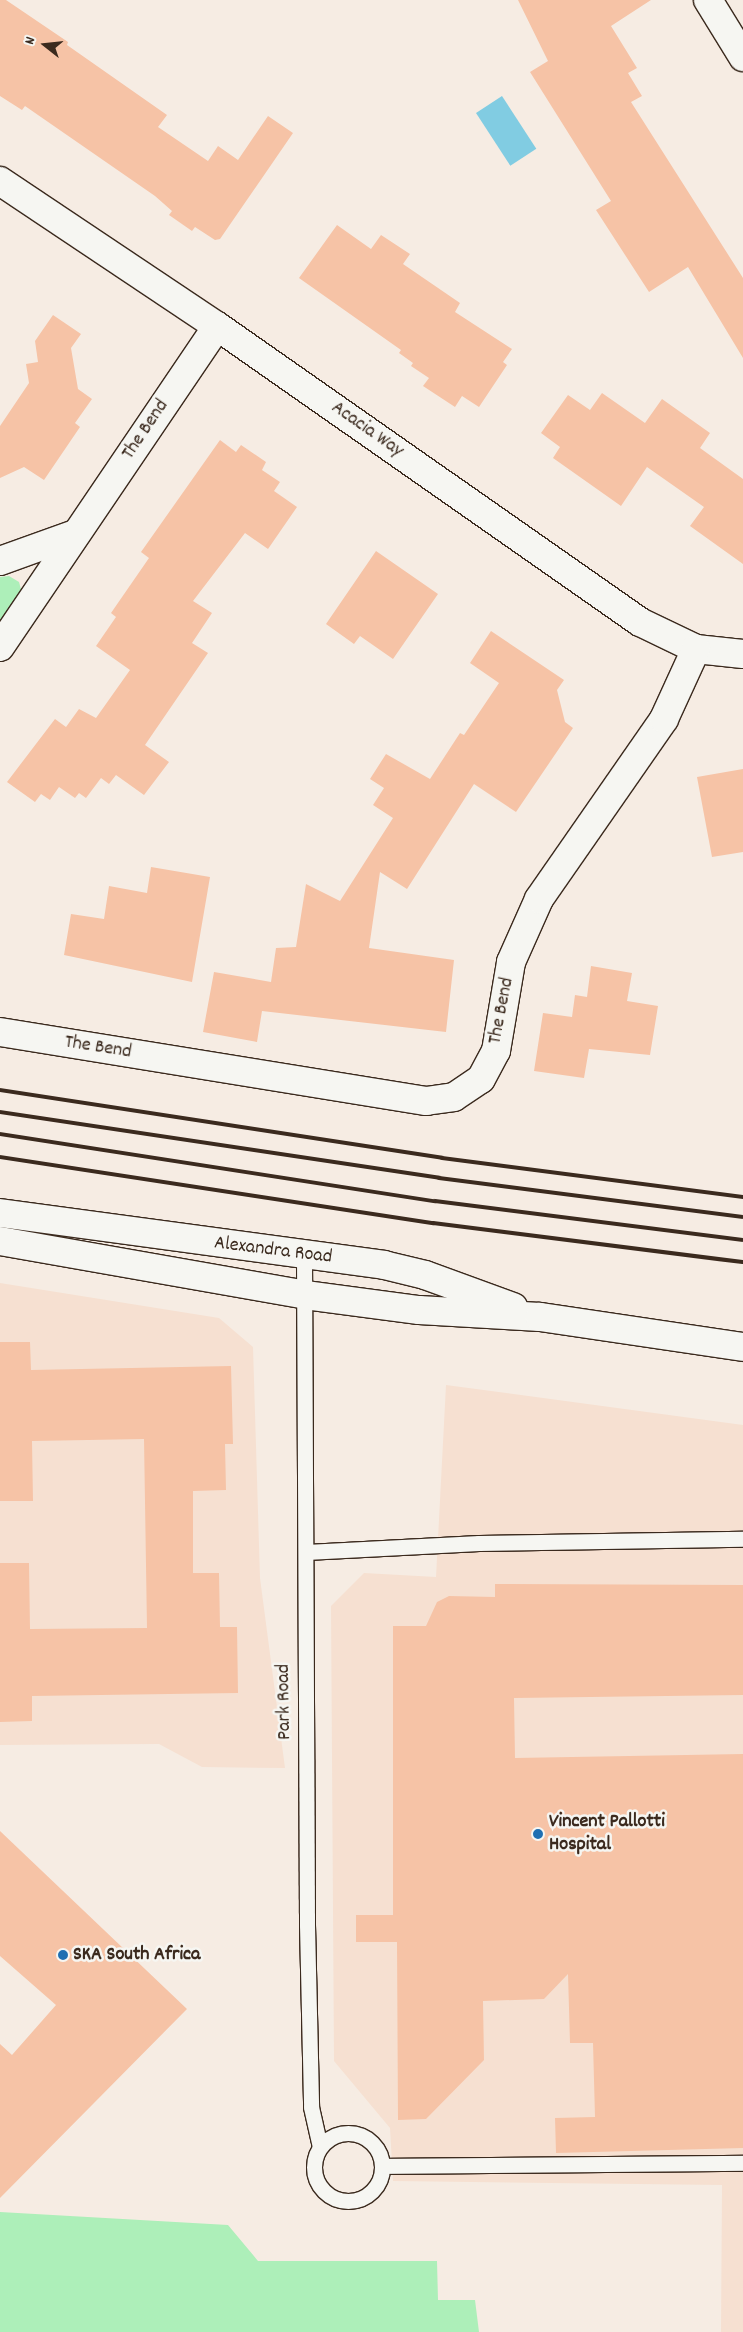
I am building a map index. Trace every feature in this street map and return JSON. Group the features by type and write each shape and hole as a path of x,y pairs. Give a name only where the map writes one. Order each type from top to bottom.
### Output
{"street":[{"path":"708,0 743,57"},
{"name":"Acacia Way","path":"0,181 217,326 640,622 696,649 743,654"},
{"name":"The Bend","path":"0,647 217,326"},
{"path":"0,561 75,534"},
{"name":"The Bend","path":"0,1032 426,1101 454,1097 481,1079 496,1051 511,962 539,899 664,719 696,649"},
{"name":"Alexandra Road","path":"0,1213 304,1256 384,1265 425,1275 540,1317"},
{"name":"Alexandra Road","path":"0,1241 305,1294 419,1310 540,1317 743,1348"}],"lane":[{"name":"Park Road","path":"304,1256 311,2108 320,2147"},
{"path":"306,1552 479,1543 743,1538"},
{"path":"358,2134 370,2141 382,2166 379,2180 371,2192 344,2201 331,2197 314,2174 314,2160 320,2147 330,2137 358,2134"},
{"path":"382,2166 743,2162"}],"shaded area":[{"path":"0,1283 219,1318 253,1347 260,1578 285,1768 202,1767 159,1744 0,1745"},
{"name":"Vincent Pallotti Hospital","path":"446,1385 743,1425 743,2332 721,2332 722,2185 393,2181 390,2128 334,2061 331,1606 364,1573 436,1577"}],"green space":[{"path":"9,576 19,582 22,593 0,631 0,577"},
{"path":"0,2212 228,2225 258,2261 437,2261 438,2300 475,2300 479,2332 0,2332"}],"water":[{"path":"502,96 536,149 510,166 476,113"}],"building":[{"path":"0,0 6,0 68,42 67,45 167,115 158,127 208,161 218,146 238,160 268,116 293,133 220,239 215,240 195,227 192,231 169,215 172,211 155,196 25,106 22,110 0,96"},
{"path":"518,0 651,0 611,26 637,68 628,73 642,96 631,102 743,278 743,358 688,267 649,292 596,210 611,201 530,72 548,61"},
{"path":"337,225 371,249 381,235 410,254 403,264 460,303 455,312 512,349 503,362 507,365 479,407 462,396 455,407 423,386 429,378 411,366 413,363 399,353 401,350 299,278"},
{"path":"53,315 81,334 71,348 78,389 92,399 75,423 80,427 44,480 24,467 0,478 0,426 29,383 26,364 38,362 35,341"},
{"path":"602,393 645,423 662,399 710,433 700,448 743,479 743,564 690,526 704,507 647,467 621,506 553,458 560,447 541,433 568,395 590,410"},
{"path":"220,440 236,452 241,445 266,462 262,470 280,482 274,491 297,507 268,549 245,533 193,601 212,613 192,643 208,653 145,745 169,762 144,795 116,775 109,784 101,778 86,798 79,793 75,798 59,787 50,800 41,794 35,802 7,782 55,719 66,727 79,709 96,718 130,670 96,646 116,617 111,613 149,558 141,552"},
{"path":"376,551 438,594 393,659 360,636 354,644 326,624"},
{"path":"491,631 564,680 557,690 565,722 573,728 516,812 474,784 407,889 380,872 369,948 454,960 446,1032 262,1011 257,1042 203,1032 214,972 271,982 276,948 296,947 306,884 340,901 393,818 373,805 384,788 370,779 386,754 430,779 460,733 464,735 499,683 470,663"},
{"path":"743,769 743,852 712,857 697,777"},
{"path":"151,867 210,877 192,982 64,955 71,914 104,919 109,886 147,893"},
{"path":"591,966 632,973 627,1001 658,1006 650,1055 589,1049 584,1078 534,1071 543,1013 572,1017 575,995 587,997"},
{"path":"0,1342 30,1342 31,1370 231,1366 233,1444 225,1444 226,1490 193,1491 193,1573 219,1573 220,1627 237,1627 238,1693 32,1696 32,1721 0,1722 0,1563 29,1563 30,1629 147,1628 144,1439 32,1441 33,1501 0,1501"},
{"path":"495,1584 743,1585 743,1695 514,1698 515,1758 743,1754 743,2148 556,2153 555,2118 595,2117 593,2043 570,2043 568,1974 544,1999 483,2001 484,2060 426,2119 398,2120 397,1942 356,1942 356,1915 393,1915 393,1626 426,1626 437,1602 449,1596 495,1597"},
{"path":"0,1831 187,2009 0,2198 0,2044 12,2055 56,2005 0,1956"}],"railway":[{"path":"0,1090 442,1158 743,1197"},
{"path":"0,1112 439,1178 743,1217"},
{"path":"0,1134 435,1201 743,1240"},
{"path":"0,1157 433,1223 743,1262"}],"place":[{"name":"Vincent Pallotti Hospital","path":"538,1834"},
{"name":"SKA South Africa","path":"63,1955"}]}
